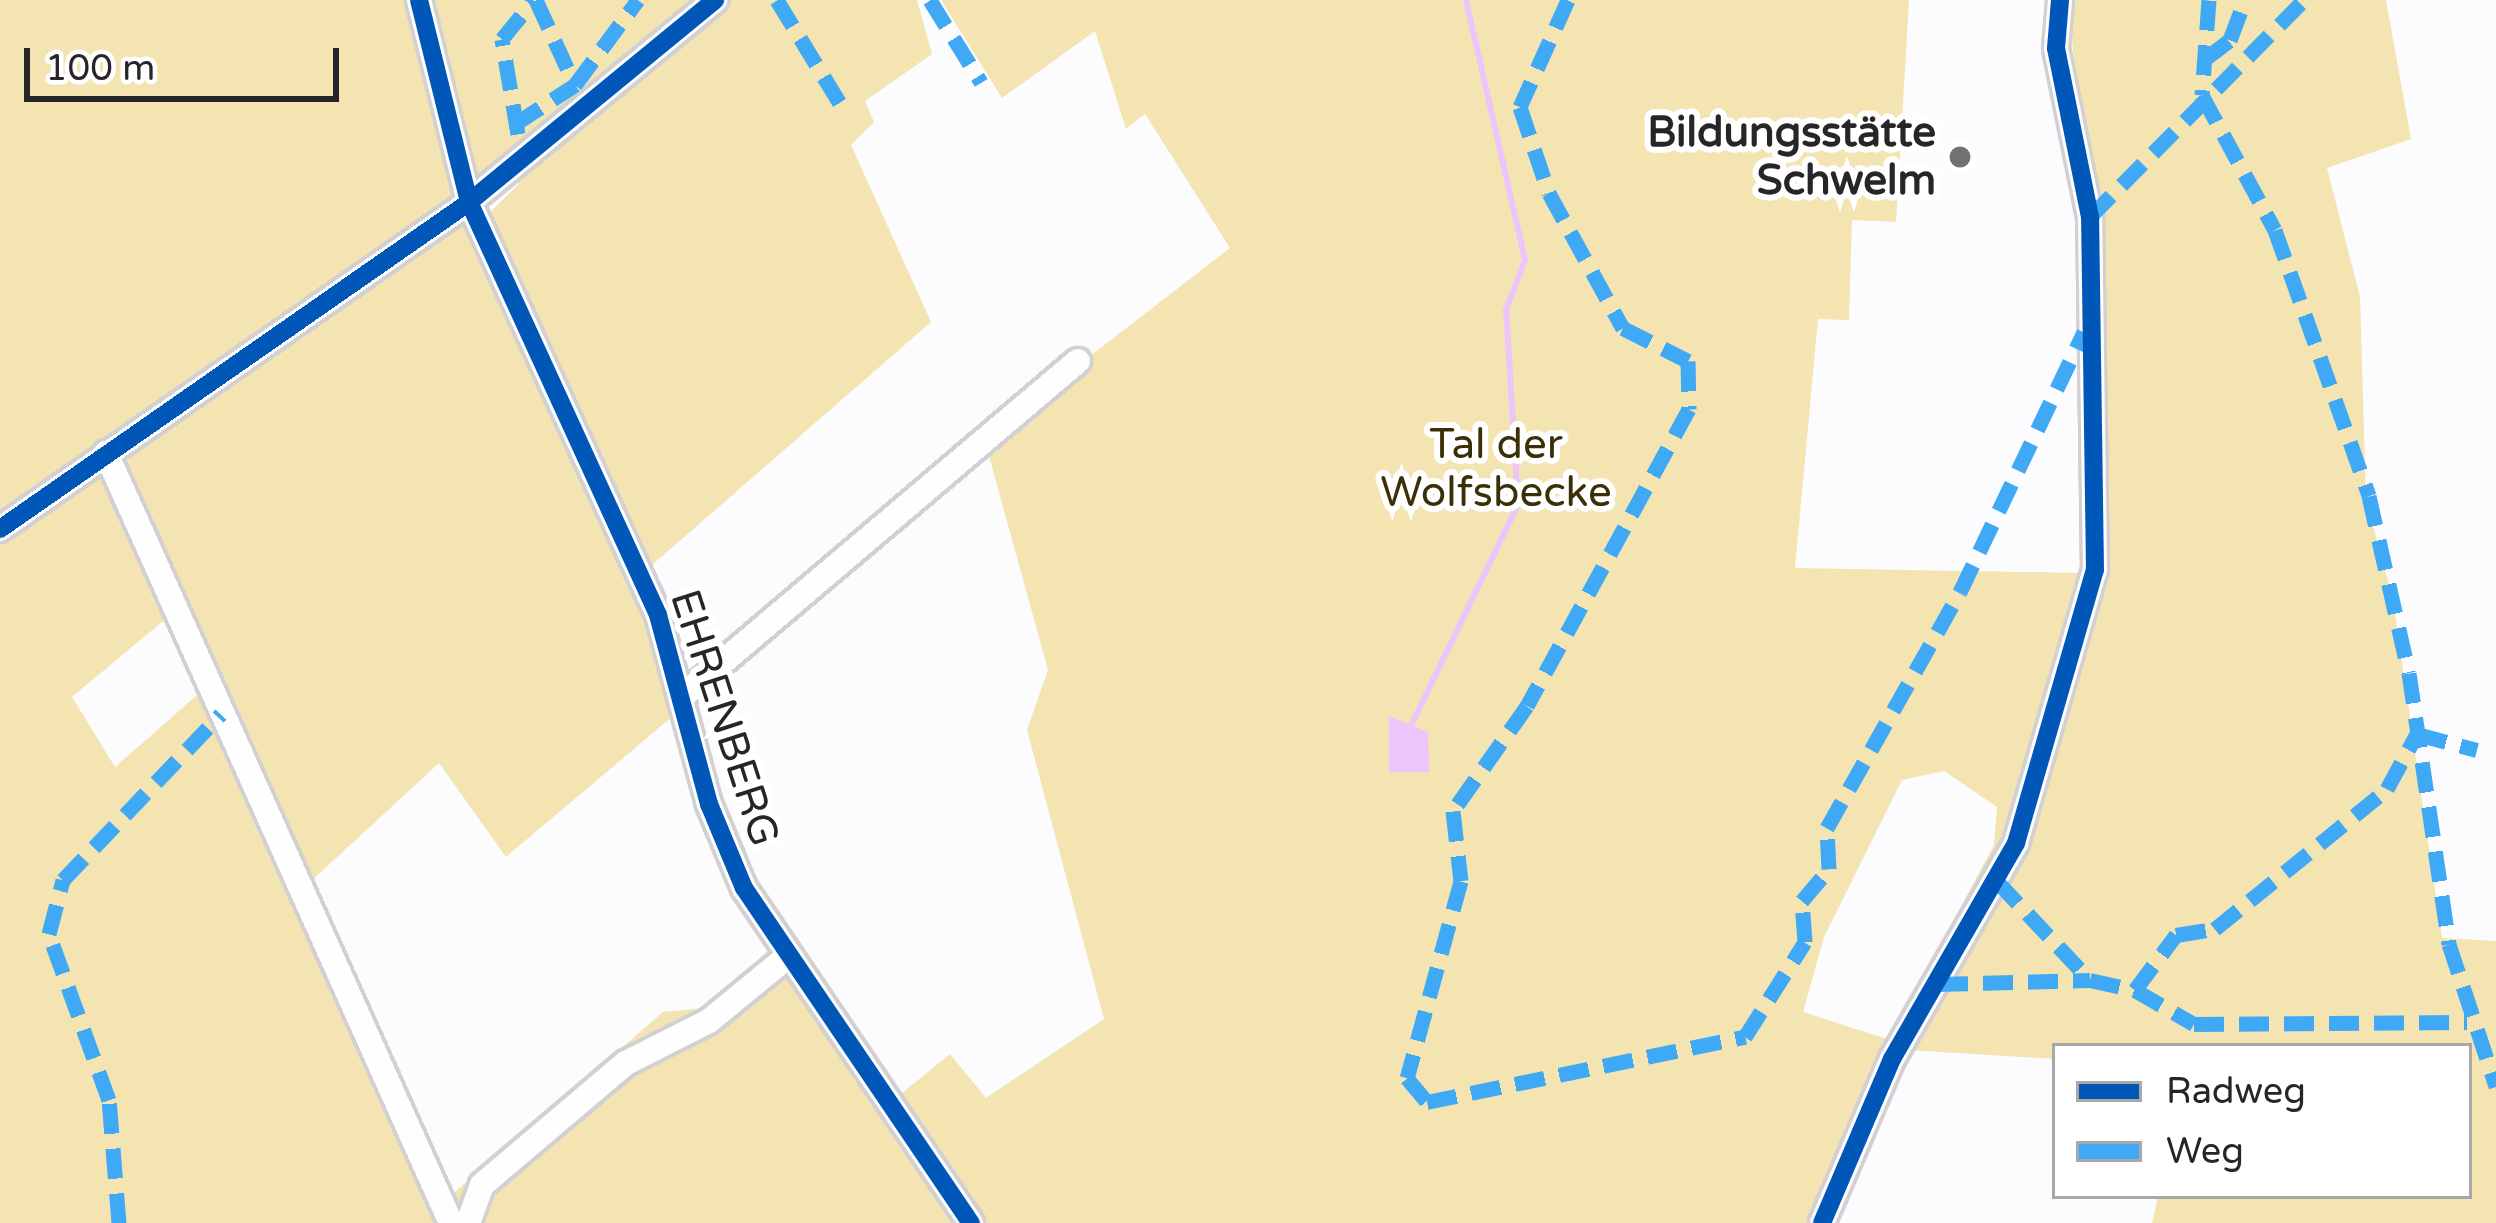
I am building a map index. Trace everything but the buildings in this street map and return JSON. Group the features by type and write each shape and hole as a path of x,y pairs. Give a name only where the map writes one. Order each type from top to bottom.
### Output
{"street":[{"name":"EHRENBERG","path":"419,0 469,202 686,694 709,805 787,957 971,1223"},
{"path":"0,529 469,202 715,0"},
{"path":"1822,1223 1892,1059 2016,843 2095,570 2090,218 2056,48 2060,0"},
{"name":"EHRENBERG","path":"686,694 1078,361"},
{"path":"106,453 451,1223"},
{"path":"468,1223 482,1185 626,1064 709,1021 787,957"}],"green space":[{"path":"0,0 412,0 469,205 632,562 680,710 506,857 439,763 309,883 455,1223 0,1223","holes":["180,607 212,682 115,767 72,697"]},
{"path":"421,0 917,0 932,54 865,101 874,122 851,145 931,322 644,572 481,221 519,184 514,171 474,186"},
{"name":"Tal der Wolfsbecke","path":"941,0 1909,0 1896,222 1852,220 1849,320 1818,319 1795,568 2083,573 2099,312 2068,0 2386,0 2411,139 2327,168 2360,297 2366,499 2393,600 2442,938 2496,941 2496,1223 2152,1223 2157,1199 2472,1199 2472,1043 2052,1043 2052,1059 1892,1049 1816,1223 458,1223 450,1196 663,1012 707,1008 780,953 896,1098 950,1054 986,1098 1104,1019 1027,730 1048,670 984,438 1230,248 1145,114 1126,129 1095,31 1002,98","holes":["1944,771 1997,807 1994,845 1890,1040 1803,1012 1824,937 1902,780"]}],"shaded area":[{"path":"1389,716 1428,732 1429,772 1389,772"}],"waterway":[{"path":"1408,732 1518,504 1506,310 1525,260 1466,0"}],"marked path":[{"path":"518,134 502,39 534,0"},
{"path":"536,0 575,85"},
{"path":"515,124 575,85 638,0"},
{"path":"777,0 841,105"},
{"path":"930,0 981,82"},
{"path":"1568,0 1520,107 1549,193 1623,328 1688,361 1689,409 1527,706 1453,811 1461,881 1407,1078 1427,1102 1745,1037 1805,942 1802,901 1829,869 1827,828 1960,592 2084,332"},
{"path":"2209,0 2202,95 2275,230 2369,496 2409,673 2449,944 2496,1086"},
{"path":"2205,59 2230,40 2245,0"},
{"path":"2090,217 2304,0"},
{"path":"119,1223 109,1100 49,934 63,880 221,714"},
{"path":"2135,990 2176,935 2215,929 2387,789 2417,734 2477,750"},
{"path":"1997,881 2090,980"},
{"path":"1938,984 2090,980 2135,990 2194,1024 2467,1022"}],"cycle path":[{"path":"419,0 469,202 658,615 709,804 744,888 971,1223"},
{"path":"0,529 468,203 715,0"},
{"path":"1822,1223 1892,1059 2016,843 2095,570 2090,217 2056,48 2060,0"}],"place":[{"name":"Bildungsstätte Schwelm","path":"1960,157"}]}
